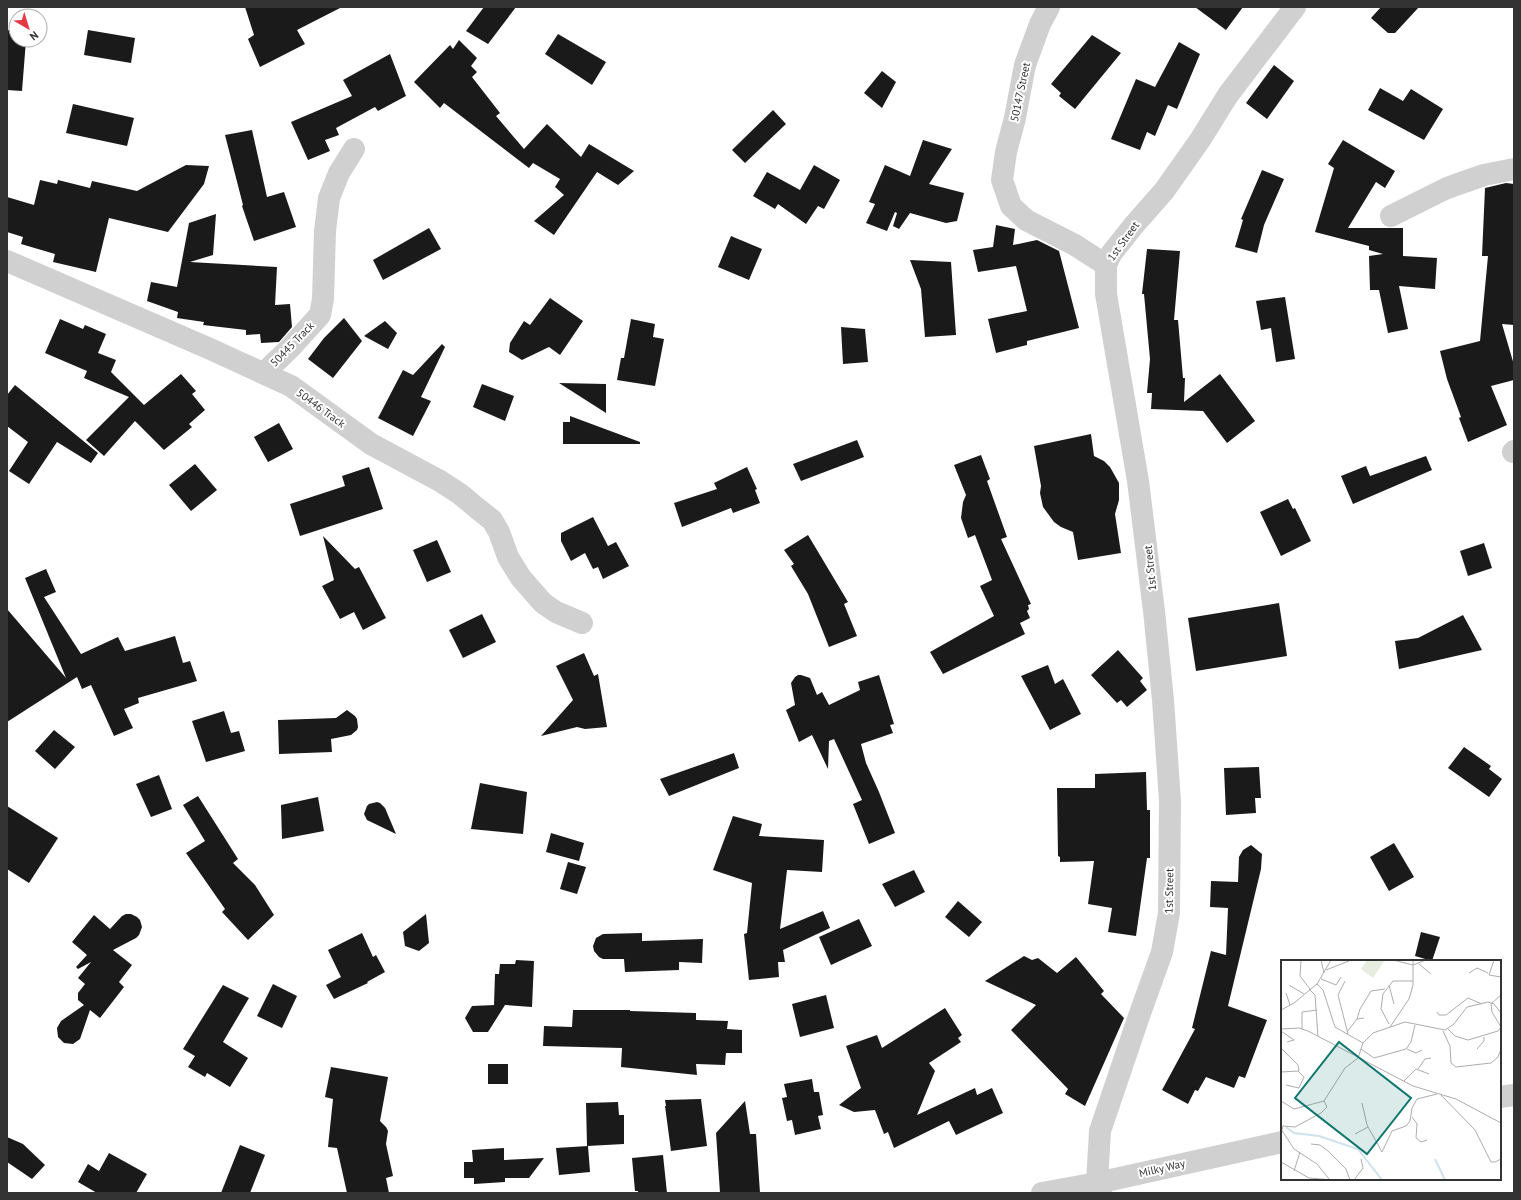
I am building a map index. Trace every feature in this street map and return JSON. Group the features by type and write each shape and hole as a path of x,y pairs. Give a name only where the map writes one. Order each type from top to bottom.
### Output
{"street":[{"name":"50147 Street","path":"1049,7 1040,24 1025,65 1015,118 1006,152 1002,180 1011,206 1026,220 1075,245 1106,265"},
{"name":"1st Street","path":"1099,1188 1100,1131 1162,952 1169,912 1170,801 1163,700 1148,548 1106,294 1106,265 1111,254 1164,191 1200,140 1228,95 1295,7"},
{"name":"50445 Track","path":"264,373 290,348 320,315 323,299 325,231 329,198 339,172 354,149"},
{"path":"1391,216 1447,188 1484,176 1514,169"},
{"name":"50446 Track","path":"7,261 291,386 371,444 440,481 460,494 492,520 499,532 508,557 521,578 543,603 556,612 582,623"},
{"path":"1501,1097 1514,1095"},
{"name":"Milky Way","path":"1042,1193 1099,1188 1281,1142"}],"building":[{"path":"245,7 342,7 297,30 305,44 260,67 248,39 254,35"},
{"path":"484,7 516,7 488,44 466,31"},
{"path":"1195,7 1243,7 1226,30"},
{"path":"1381,7 1419,7 1395,33 1388,33 1371,18"},
{"path":"7,30 8,48 25,48 22,91 7,90"},
{"path":"88,30 135,38 131,63 84,55"},
{"path":"558,34 606,62 592,85 545,54"},
{"path":"1092,35 1121,53 1075,109 1059,96 1061,93 1051,84"},
{"path":"459,40 477,58 471,66 477,72 472,77 500,113 496,116 524,149 547,124 581,157 589,144 634,171 618,185 597,172 554,235 534,221 564,195 555,187 560,179 533,163 529,168 444,103 440,108 414,82 450,45 453,49"},
{"path":"1179,42 1200,54 1177,109 1168,105 1155,136 1147,132 1140,150 1111,139 1136,79 1155,87"},
{"path":"390,54 406,96 378,111 375,107 336,128 339,135 325,140 330,151 308,160 291,122 352,96 343,80"},
{"path":"1274,65 1294,81 1267,119 1246,103"},
{"path":"882,71 896,82 882,108 864,93"},
{"path":"1380,88 1403,101 1411,89 1443,109 1424,140 1368,110"},
{"path":"73,104 134,118 127,146 66,133"},
{"path":"773,110 786,124 745,163 732,150"},
{"path":"252,130 267,197 284,192 296,227 254,241 242,206 243,205 225,135"},
{"path":"923,140 952,149 929,184 964,193 957,221 946,223 910,213 899,229 893,226 897,213 895,212 887,231 866,223 875,204 869,202 885,165 910,176"},
{"path":"1343,140 1395,171 1385,188 1376,182 1348,228 1403,228 1403,256 1437,258 1435,289 1399,286 1408,329 1388,333 1379,290 1370,290 1369,256 1383,254 1369,250 1369,246 1315,232 1334,168 1328,164"},
{"path":"186,165 209,166 204,184 168,232 109,218 96,272 53,262 55,254 21,244 23,237 7,232 7,197 34,205 40,180 57,184 58,180 90,188 92,181 137,191"},
{"path":"814,165 840,180 824,209 818,206 806,224 778,204 775,209 753,196 767,172 800,190"},
{"path":"1262,170 1284,179 1264,225 1257,253 1235,247 1243,220 1241,219"},
{"path":"1506,183 1514,184 1514,325 1502,324 1514,365 1514,380 1491,386 1507,425 1468,442 1459,418 1461,417 1447,379 1440,351 1480,341 1488,256 1482,256 1485,188"},
{"path":"216,214 213,255 190,262 277,267 275,305 290,304 292,327 279,342 261,343 260,334 246,335 246,330 203,325 204,322 177,318 178,312 147,301 151,282 177,287 189,223"},
{"path":"996,225 1015,229 1013,245 1037,240 1059,251 1079,328 1027,341 1027,345 996,353 988,319 1027,311 1016,266 978,272 973,250 993,247"},
{"path":"429,228 441,249 383,280 373,260"},
{"path":"731,236 762,249 749,280 718,267"},
{"path":"1147,249 1180,251 1174,320 1178,320 1183,378 1185,378 1184,402 1220,374 1255,421 1227,443 1203,411 1151,409 1152,393 1147,393 1150,359 1144,294 1142,294"},
{"path":"910,260 951,262 956,335 925,337 921,289"},
{"path":"1285,297 1295,359 1276,362 1271,328 1261,330 1256,301"},
{"path":"550,298 583,321 560,355 549,347 522,360 509,352 510,343 524,321 530,325"},
{"path":"344,318 362,341 333,378 308,359 324,338"},
{"path":"60,319 83,329 85,325 106,334 98,353 116,360 111,372 144,405 181,374 196,391 192,394 205,410 189,424 192,427 164,450 135,421 104,456 86,440 129,397 84,378 87,371 45,353"},
{"path":"631,319 655,324 653,337 664,339 655,386 617,380 621,358 624,358"},
{"path":"385,321 397,333 388,349 364,336"},
{"path":"841,327 865,329 868,362 843,364"},
{"path":"442,344 445,347 421,397 431,401 413,436 378,418 403,370 413,375"},
{"path":"559,383 606,384 606,413"},
{"path":"482,384 514,396 505,421 473,407"},
{"path":"15,385 98,453 91,463 57,442 29,484 9,471 28,442 7,426 7,395"},
{"path":"570,416 640,442 640,444 563,444 563,422 570,422"},
{"path":"279,423 293,449 268,462 254,437"},
{"path":"1091,434 1094,456 1104,461 1110,467 1119,483 1119,500 1115,514 1121,553 1078,560 1073,532 1054,522 1043,507 1034,446"},
{"path":"857,440 864,457 801,481 793,464"},
{"path":"981,455 990,479 987,481 1007,537 1001,539 1031,604 1028,605 1029,609 1027,611 1030,618 1020,623 1025,634 943,674 930,652 994,616 980,586 992,580 975,535 968,538 961,518 963,502 966,495 954,465"},
{"path":"1426,456 1432,470 1353,504 1341,476 1366,466 1370,476"},
{"path":"195,464 217,490 191,511 169,485"},
{"path":"369,467 383,509 300,536 290,504 345,486 342,476"},
{"path":"747,467 757,489 755,490 760,503 733,513 731,508 682,527 674,503 717,489 714,483"},
{"path":"1288,499 1293,509 1295,508 1311,541 1281,556 1260,512"},
{"path":"593,517 608,546 616,542 629,566 603,579 598,567 593,569 585,553 571,561 561,541 561,533"},
{"path":"808,535 848,602 844,604 857,636 829,647 808,594 791,566 794,564 784,550"},
{"path":"323,536 355,569 359,567 386,618 363,630 354,612 340,619 322,586 334,580"},
{"path":"437,540 451,572 427,582 413,550"},
{"path":"1484,543 1492,568 1468,576 1460,551"},
{"path":"46,569 56,592 44,597 81,654 118,637 125,651 175,636 183,663 190,661 197,681 138,698 139,703 124,709 133,728 114,736 91,685 82,689 77,677 7,722 7,609 66,678 25,578"},
{"path":"1279,603 1287,656 1196,671 1188,618"},
{"path":"482,614 496,642 463,658 449,630"},
{"path":"1463,615 1482,650 1399,669 1395,641 1418,638"},
{"path":"1118,650 1143,678 1140,681 1147,690 1127,707 1121,700 1117,703 1091,675"},
{"path":"584,653 594,676 598,674 607,727 585,729 577,727 541,736 573,700 556,666"},
{"path":"1048,665 1055,684 1063,679 1081,714 1050,730 1021,676"},
{"path":"798,675 810,678 817,695 822,692 829,705 860,690 858,682 879,675 894,724 890,725 893,733 861,744 866,763 895,833 869,844 853,804 862,800 834,739 829,741 828,769 812,735 799,742 786,710 795,705 791,683"},
{"path":"347,710 357,719 357,730 351,735 331,739 332,752 279,754 278,720 336,718"},
{"path":"224,711 231,733 239,731 245,751 206,762 192,721"},
{"path":"54,730 75,747 55,769 35,751"},
{"path":"1464,747 1491,766 1489,769 1502,779 1489,797 1448,768"},
{"path":"734,753 739,768 669,796 660,779"},
{"path":"1259,767 1261,798 1255,798 1256,813 1226,815 1224,768"},
{"path":"1146,772 1147,810 1150,810 1150,858 1147,858 1136,936 1108,932 1112,908 1088,904 1094,861 1060,862 1060,857 1058,856 1057,788 1095,788 1095,774"},
{"path":"159,775 172,809 151,817 136,784"},
{"path":"480,783 527,792 523,834 471,829"},
{"path":"198,796 238,859 233,863 255,885 274,915 248,940 222,912 225,909 186,853 205,841 183,805"},
{"path":"318,797 324,831 282,839 281,805"},
{"path":"377,802 385,808 396,834 367,820 364,814 367,806"},
{"path":"7,806 58,838 29,883 7,869"},
{"path":"733,816 762,824 759,836 824,840 822,872 787,870 780,929 823,911 830,928 783,950 785,962 778,962 779,977 749,980 744,934 747,933 752,883 713,870"},
{"path":"551,833 584,843 579,861 546,852"},
{"path":"1394,843 1414,877 1389,891 1370,857"},
{"path":"1251,845 1262,854 1261,869 1228,1006 1267,1020 1245,1078 1239,1076 1234,1088 1206,1077 1198,1091 1195,1090 1188,1104 1162,1090 1195,1029 1192,1028 1211,951 1226,955 1228,908 1210,907 1211,881 1238,882 1239,857 1243,850"},
{"path":"568,862 586,867 577,894 560,889"},
{"path":"914,870 925,892 895,907 882,884"},
{"path":"958,901 982,922 969,937 945,917"},
{"path":"131,914 137,917 140,920 142,927 136,938 113,950 132,965 119,982 124,987 100,1018 90,1010 80,1039 73,1044 64,1043 58,1037 57,1028 61,1021 84,1005 78,1000 78,993 85,984 78,978 91,962 78,969 76,967 87,955 72,942 94,915 110,929 122,916"},
{"path":"426,914 429,943 419,951 405,946 403,932"},
{"path":"859,919 872,946 831,965 819,937"},
{"path":"1421,932 1440,937 1432,960 1415,956"},
{"path":"362,933 373,957 376,955 385,972 367,982 368,983 334,999 326,985 341,977 328,950"},
{"path":"642,933 642,941 703,939 702,963 679,962 679,970 625,972 624,959 603,959 594,951 593,946 596,938 603,934"},
{"path":"1024,956 1032,960 1038,958 1057,973 1076,957 1104,991 1101,994 1124,1018 1085,1106 1065,1094 1068,1089 1011,1030 1036,1005 985,981"},
{"path":"516,960 534,961 532,1007 505,1005 488,1032 473,1032 465,1018 472,1006 495,1005 495,974 499,974 500,964 515,964"},
{"path":"273,984 297,996 282,1028 257,1016"},
{"path":"223,985 249,998 223,1042 248,1058 230,1087 207,1073 205,1077 188,1067 195,1056 183,1049"},
{"path":"826,995 834,1028 800,1037 792,1004"},
{"path":"945,1008 962,1035 958,1038 961,1042 929,1063 935,1071 917,1115 975,1088 977,1095 992,1088 1003,1113 956,1135 949,1121 894,1148 888,1132 884,1134 875,1110 854,1112 839,1105 861,1088 846,1046 877,1035 882,1048"},
{"path":"573,1010 630,1010 696,1013 696,1020 728,1021 727,1029 742,1030 742,1053 726,1053 725,1065 696,1064 697,1075 621,1067 622,1048 543,1046 544,1026 572,1027"},
{"path":"488,1064 508,1064 508,1084 488,1084"},
{"path":"331,1067 388,1077 380,1121 388,1131 386,1144 393,1176 386,1178 389,1193 347,1193 337,1148 328,1147 333,1099 325,1097"},
{"path":"812,1079 814,1092 819,1092 823,1115 818,1116 821,1129 795,1135 792,1120 787,1121 782,1098 787,1097 784,1084"},
{"path":"701,1099 707,1146 671,1151 665,1100"},
{"path":"745,1101 750,1134 756,1134 760,1193 720,1193 716,1133"},
{"path":"618,1102 619,1115 624,1115 624,1144 587,1146 586,1103"},
{"path":"7,1137 23,1144 45,1165 32,1179 7,1162"},
{"path":"240,1145 265,1155 250,1193 221,1193"},
{"path":"588,1146 590,1172 559,1175 556,1148"},
{"path":"504,1148 504,1160 544,1158 529,1178 505,1178 505,1182 474,1184 474,1178 464,1178 464,1162 473,1162 472,1150"},
{"path":"109,1153 147,1174 136,1193 97,1193 78,1182 88,1164 99,1171"},
{"path":"663,1155 667,1193 638,1193 638,1191 635,1191 632,1158"}]}
